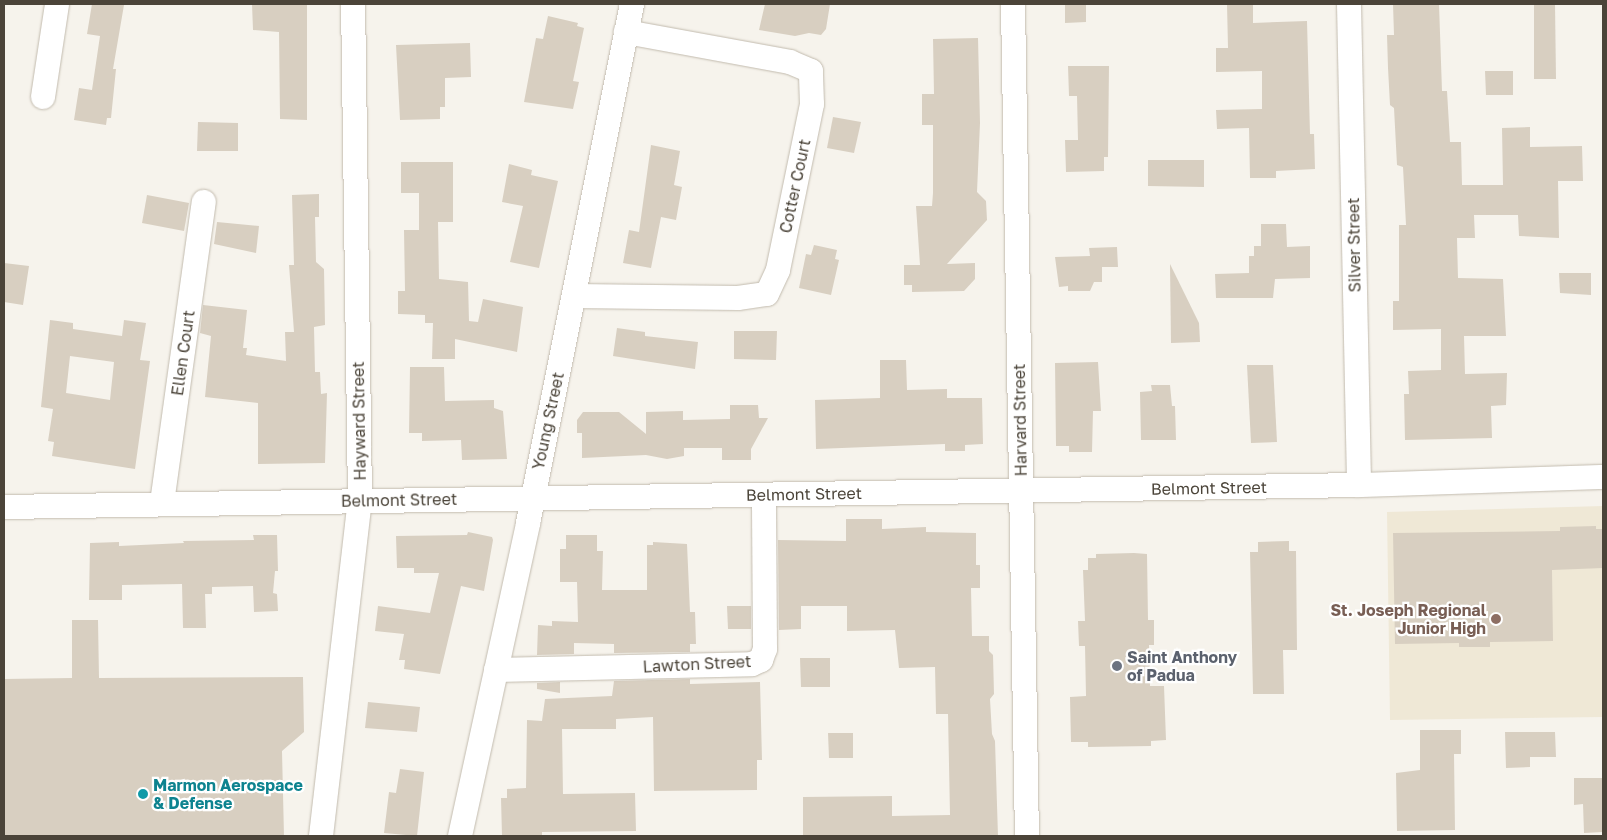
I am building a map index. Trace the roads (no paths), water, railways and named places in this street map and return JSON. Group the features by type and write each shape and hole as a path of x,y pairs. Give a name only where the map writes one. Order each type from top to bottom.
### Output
{"street":[{"path":"43,97 57,4"},
{"name":"Hayward Street","path":"321,836 360,500 353,4"},
{"name":"Young Street","path":"460,836 533,498 632,4"},
{"name":"Harvard Street","path":"1013,4 1027,836"},
{"name":"Silver Street","path":"1349,4 1358,485"},
{"name":"Cotter Court","path":"574,296 738,298 767,294 778,270 812,104 810,71 790,62 626,32"},
{"name":"Ellen Court","path":"162,503 204,202"},
{"name":"Belmont Street","path":"4,507 1358,485 1603,477"},
{"name":"Lawton Street","path":"496,670 752,664 761,660 765,649 764,494"}],"place":[{"name":"St. Joseph Regional Junior High","path":"1496,619"},
{"name":"Saint Anthony of Padua","path":"1117,666"},
{"name":"Marmon Aerospace & Defense","path":"143,794"}]}
